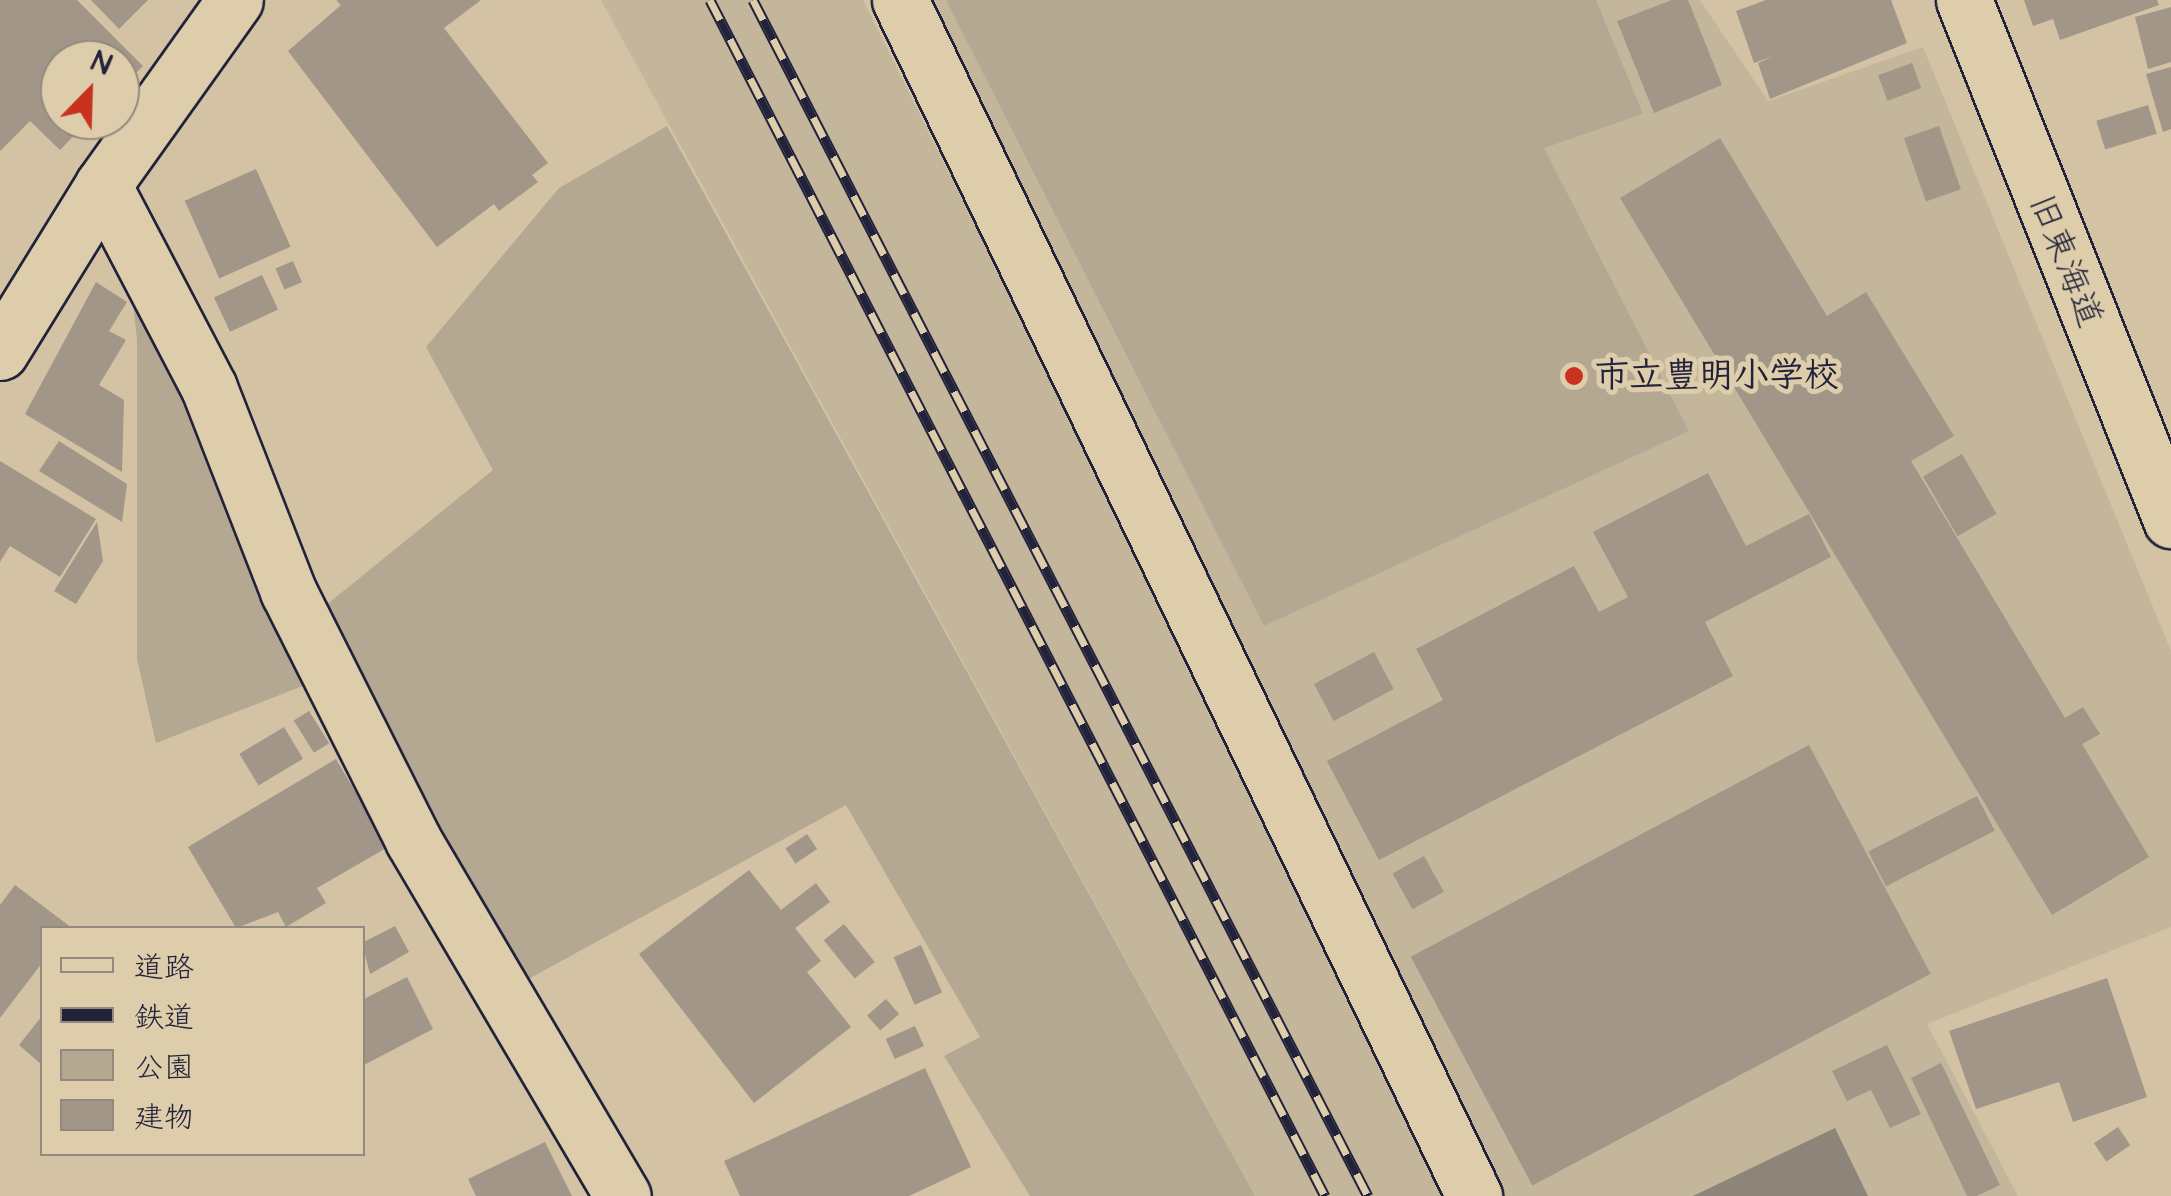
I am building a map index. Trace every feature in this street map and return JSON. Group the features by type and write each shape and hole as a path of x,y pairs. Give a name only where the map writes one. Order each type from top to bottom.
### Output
{"street":[{"path":"0,352 102,186 236,0"},
{"path":"900,0 1474,1196"},
{"name":"旧東海道","path":"1964,0 2171,520"},
{"path":"102,186 209,388 288,591 413,840 623,1196"}],"shaded area":[{"path":"601,0 863,0 1457,1196 1255,1196"},
{"name":"市立豊明小学校","path":"911,0 1700,0 1768,101 1923,47 2171,651 2171,927 1927,1024 2018,1196 1483,1196"},
{"path":"1835,1128 1868,1196 1693,1196"}],"green space":[{"path":"946,0 1596,0 1643,114 1544,148 1689,431 1264,626"},
{"path":"667,126 1255,1196 1030,1196 944,1056 980,1037 846,805 525,981 320,610 493,470 426,347 559,188"},
{"path":"129,265 303,686 156,743 137,659 137,340"}],"building":[{"path":"0,0 77,0 117,40 40,40 40,131 30,121 0,151"},
{"path":"91,0 148,0 119,29"},
{"path":"336,0 481,0 444,28 548,163 532,175 538,182 499,211 494,204 437,247 288,51 341,5"},
{"path":"1672,0 1688,0 1722,85 1654,113 1617,21"},
{"path":"1766,0 1891,0 1907,43 1770,99 1758,63 1774,56 1754,63 1736,11"},
{"path":"2024,0 2157,0 2159,5 2060,40 2053,19 2033,26"},
{"path":"2171,7 2171,62 2148,69 2135,17"},
{"path":"1912,63 1921,88 1887,101 1878,75"},
{"path":"2171,67 2171,129 2163,132 2146,74"},
{"path":"2148,105 2157,134 2105,149 2096,121"},
{"path":"1939,126 1961,189 1926,201 1904,138"},
{"path":"1720,138 1827,316 1866,292 1954,436 1911,461 2065,718 2083,707 2100,734 2082,744 2149,857 2052,915 1620,198"},
{"path":"50,140 70,140 60,150"},
{"path":"256,169 291,247 219,278 185,201"},
{"path":"293,261 302,282 284,290 276,268"},
{"path":"262,275 278,309 230,332 214,297"},
{"path":"96,282 127,302 109,331 126,340 99,385 124,400 122,472 25,414"},
{"path":"59,441 127,484 122,522 39,471"},
{"path":"1962,454 1996,514 1958,536 1923,476"},
{"path":"0,461 96,519 60,577 10,546 0,562"},
{"path":"1708,473 1746,546 1809,514 1831,557 1705,622 1733,676 1379,860 1327,761 1443,700 1416,649 1574,566 1599,612 1628,597 1593,532"},
{"path":"97,522 103,561 76,604 54,591"},
{"path":"1374,652 1394,689 1334,721 1314,684"},
{"path":"309,711 329,743 314,753 294,721"},
{"path":"284,727 303,759 258,785 239,754"},
{"path":"1809,745 1931,974 1532,1185 1411,957"},
{"path":"336,759 388,847 317,888 326,903 288,926 278,912 235,926 188,847"},
{"path":"1977,796 1995,831 1886,886 1868,851"},
{"path":"807,834 817,849 796,863 785,849"},
{"path":"1424,856 1444,892 1412,909 1393,873"},
{"path":"749,870 781,910 816,883 830,902 795,928 821,961 807,972 851,1027 754,1103 639,954"},
{"path":"15,885 69,926 40,926 40,966 0,1018 0,905"},
{"path":"844,924 875,962 855,978 824,940"},
{"path":"395,926 409,952 370,974 365,941"},
{"path":"921,945 942,993 915,1005 894,957"},
{"path":"407,977 433,1029 365,1064 365,998"},
{"path":"2107,978 2147,1097 2073,1122 2059,1082 1976,1109 1949,1031"},
{"path":"886,999 899,1014 880,1030 867,1015"},
{"path":"40,1019 40,1063 19,1045"},
{"path":"915,1026 924,1046 895,1059 886,1039"},
{"path":"1887,1045 1921,1114 1890,1128 1871,1090 1847,1101 1832,1071"},
{"path":"1941,1063 2000,1185 1977,1196 1967,1196 1911,1078"},
{"path":"925,1068 971,1167 909,1196 740,1196 724,1161"},
{"path":"2118,1127 2130,1145 2106,1161 2094,1143"},
{"path":"545,1142 572,1196 476,1196 468,1179"}],"railway":[{"path":"710,0 1325,1196"},
{"path":"753,0 1368,1196"}],"place":[{"name":"市立豊明小学校","path":"1574,376"}]}
